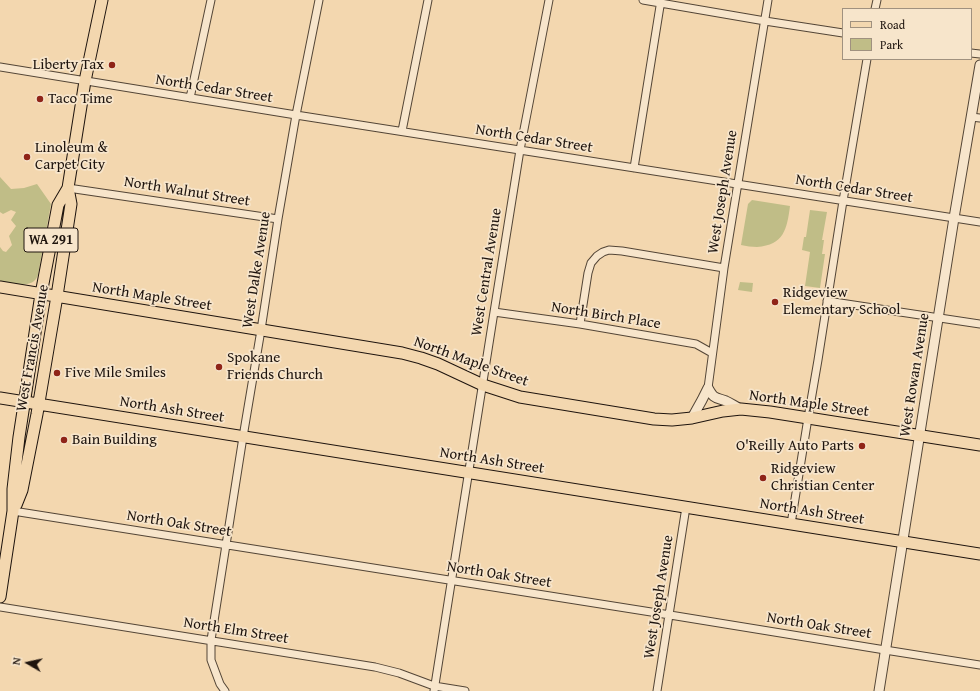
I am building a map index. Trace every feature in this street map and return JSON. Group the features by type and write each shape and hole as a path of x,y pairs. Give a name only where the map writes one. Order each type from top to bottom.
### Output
{"main road":[{"name":"West Francis Avenue","path":"13,511 22,490 39,404 71,204 68,188 85,81 102,0"},
{"name":"West Francis Avenue","path":"0,597 13,511 13,489 19,437 50,242 58,205 68,188"},
{"name":"North Maple Street","path":"0,288 57,296 402,353 438,364 483,385 520,397 646,418 672,420 741,409 770,412 980,445"},
{"name":"North Ash Street","path":"0,398 980,554"}],"street":[{"path":"190,98 211,0"},
{"name":"West Dalke Avenue","path":"225,691 220,684 211,660 211,640 278,219 296,115 319,0"},
{"path":"402,131 428,0"},
{"name":"West Central Avenue","path":"434,688 520,150 549,0"},
{"path":"643,0 842,33"},
{"name":"West Joseph Avenue","path":"708,388 724,268 768,0"},
{"path":"634,168 661,2"},
{"path":"791,524 867,60"},
{"name":"West Rowan Avenue","path":"879,691 954,218 976,117 980,65"},
{"name":"North Cedar Street","path":"0,67 980,222"},
{"name":"North Walnut Street","path":"68,188 278,219"},
{"path":"580,324 591,263 603,252 609,250 622,251 724,268"},
{"path":"827,301 980,324"},
{"name":"North Birch Place","path":"494,312 580,324 696,344 712,353"},
{"path":"708,388 711,394 716,398 726,401 741,409"},
{"path":"692,418 708,388"},
{"name":"West Joseph Avenue","path":"657,691 686,508"},
{"name":"North Oak Street","path":"13,511 980,665"},
{"name":"North Elm Street","path":"0,607 375,667 399,673 434,688 465,691"}],"green space":[{"path":"0,177 11,189 24,188 37,184 51,204 38,275 32,283 16,284 0,281 0,247 6,252 12,245 9,236 16,226 11,220 16,212 11,210 3,214 0,212"},
{"path":"752,200 790,206 785,229 779,239 766,246 757,247 741,245 748,204"},
{"path":"810,210 827,212 822,240 824,240 822,254 825,254 820,288 805,286 810,252 802,250 804,237 806,237"},
{"path":"740,282 753,283 752,292 738,290"}],"place":[{"name":"Liberty Tax","path":"112,65"},
{"name":"Taco Time","path":"40,99"},
{"name":"Linoleum & Carpet City","path":"27,157"},
{"name":"Ridgeview Elementary School","path":"775,302"},
{"name":"Spokane Friends Church","path":"219,367"},
{"name":"Five Mile Smiles","path":"57,373"},
{"name":"Bain Building","path":"64,440"},
{"name":"O'Reilly Auto Parts","path":"862,446"},
{"name":"Ridgeview Christian Center","path":"763,478"}]}
